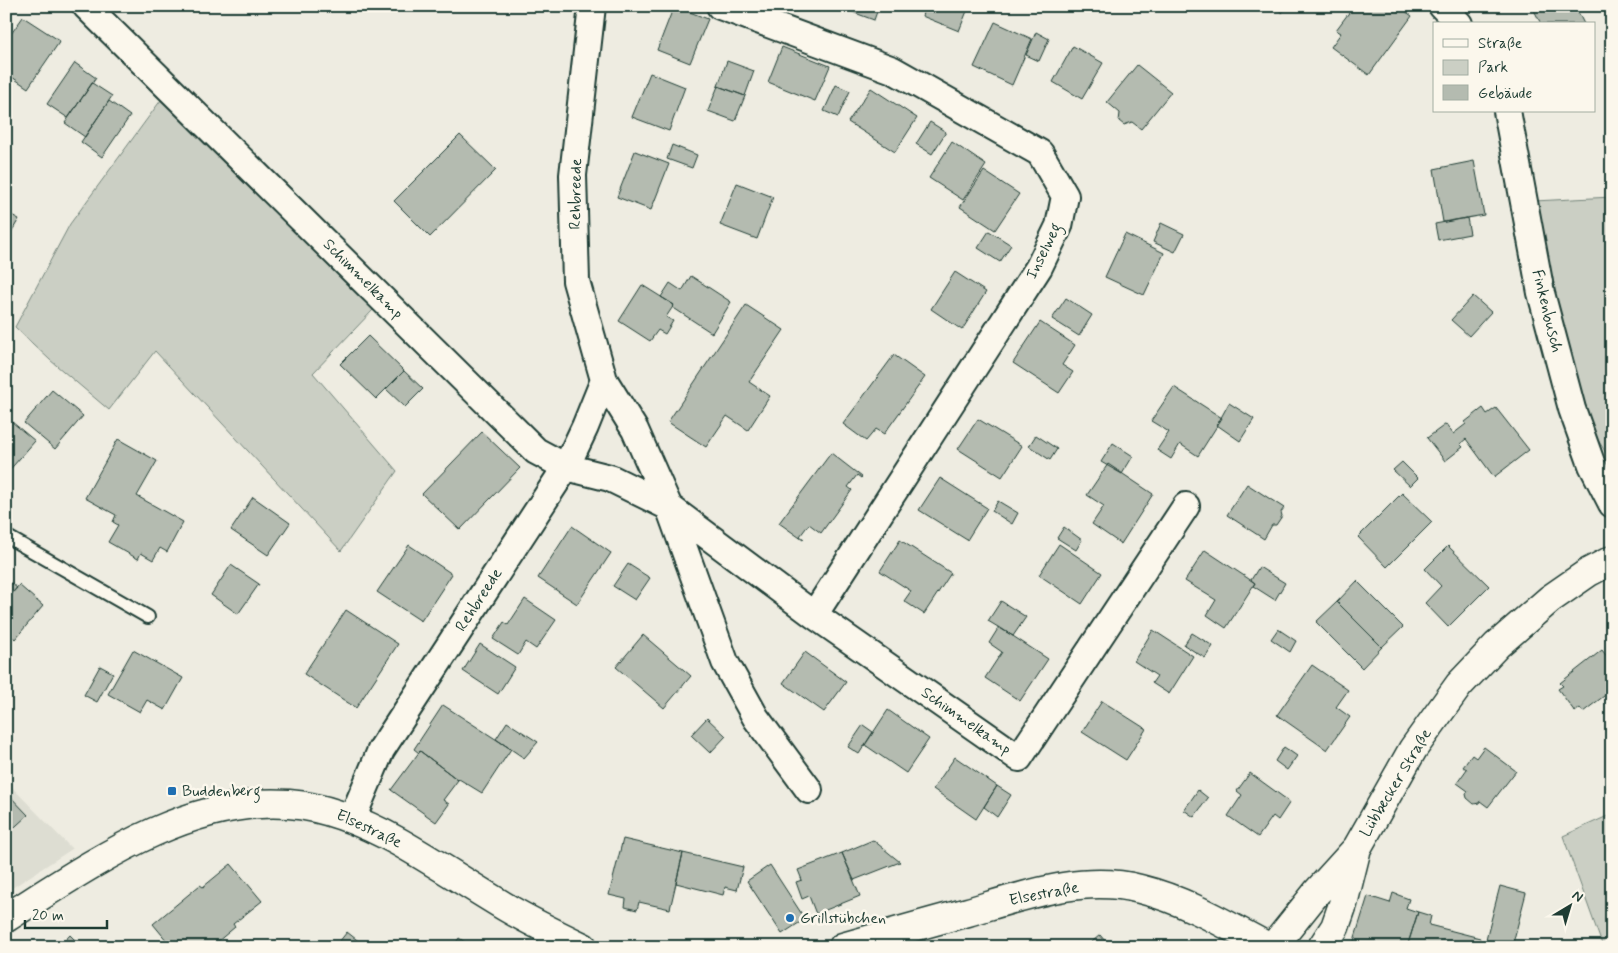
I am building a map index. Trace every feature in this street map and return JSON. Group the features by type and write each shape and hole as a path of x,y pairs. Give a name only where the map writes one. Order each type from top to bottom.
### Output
{"main road":[{"name":"Lübbecker Straße","path":"1273,947 1317,892 1357,848 1413,749 1459,685 1497,644 1550,598 1589,572 1612,560"},
{"name":"Elsestraße","path":"6,918 80,871 123,847 172,824 208,812 251,805 289,804 330,812 352,819 398,842 511,910 583,947"},
{"name":"Lübbecker Straße","path":"1322,947 1335,928 1357,848"},
{"name":"Elsestraße","path":"843,947 1041,892 1075,885 1139,888 1173,900 1223,922 1268,947"}],"street":[{"name":"Schimmelkamp","path":"86,6 536,451 566,467 610,478 669,507 814,615 1019,758 1186,506"},
{"name":"Rehbreede","path":"592,6 574,175 576,281 604,380 635,430 669,507"},
{"name":"Inselweg","path":"720,6 893,70 1040,153 1065,196 1059,226 1039,267 814,615"},
{"path":"1442,6 1457,22"},
{"name":"Finkenbusch","path":"1507,112 1541,293 1572,409 1592,465 1612,504"},
{"name":"Rehbreede","path":"352,819 381,750 566,467 604,380"},
{"path":"669,507 725,662 756,718 809,790"}],"lane":[{"path":"6,536 148,616"}],"shaded area":[{"path":"6,781 72,849 6,892"}],"green space":[{"path":"161,100 373,310 313,373 397,471 341,551 155,351 109,410 50,360 15,327 70,224"},
{"path":"1612,197 1612,462 1589,426 1553,295 1534,201"},
{"path":"1612,814 1612,947 1603,947 1563,836"}],"building":[{"path":"674,6 708,19 690,63 657,50"},
{"path":"848,6 879,6 874,20 847,10"},
{"path":"925,6 969,6 959,31 922,16"},
{"path":"1274,6 1287,6 1282,13"},
{"path":"1354,6 1398,6 1412,16 1369,75 1331,47 1341,33 1336,30"},
{"path":"1532,6 1575,6 1583,22 1540,22"},
{"path":"23,17 60,41 28,88 6,73 6,41"},
{"path":"995,22 1032,39 1012,85 974,67"},
{"path":"1036,32 1049,39 1039,61 1026,55"},
{"path":"1073,46 1103,63 1082,99 1053,82"},
{"path":"782,47 830,66 815,101 768,82"},
{"path":"727,61 754,71 745,96 718,86"},
{"path":"75,63 96,78 68,118 47,104"},
{"path":"1137,65 1171,92 1141,129 1132,122 1124,125 1119,121 1120,113 1107,102"},
{"path":"650,73 685,87 669,131 632,117"},
{"path":"92,83 112,96 85,137 65,123"},
{"path":"836,85 850,91 838,117 824,111"},
{"path":"718,86 745,96 735,121 708,111"},
{"path":"871,88 917,118 895,152 848,122"},
{"path":"109,101 130,116 102,157 81,142"},
{"path":"930,122 946,132 932,154 916,144"},
{"path":"460,135 496,170 430,237 394,201"},
{"path":"952,142 986,165 963,200 929,178"},
{"path":"672,145 697,155 692,168 667,159"},
{"path":"635,151 669,164 651,210 617,197"},
{"path":"1474,161 1484,215 1443,222 1434,169"},
{"path":"984,171 1019,194 995,230 960,207"},
{"path":"737,183 773,197 757,239 720,225"},
{"path":"6,212 19,219 6,241"},
{"path":"1467,218 1470,234 1438,240 1435,224"},
{"path":"1161,223 1184,234 1175,252 1153,242"},
{"path":"989,231 1011,245 1000,262 978,248"},
{"path":"1125,234 1164,253 1144,295 1105,277"},
{"path":"955,272 986,292 962,330 931,309"},
{"path":"691,276 731,302 712,333 672,307 674,305 661,297 670,283 682,291"},
{"path":"642,285 674,305 666,317 673,321 665,334 658,330 650,341 619,321"},
{"path":"1473,296 1491,312 1469,336 1451,320"},
{"path":"1066,298 1092,315 1079,336 1052,319"},
{"path":"746,305 784,330 749,382 770,396 748,430 727,416 706,447 668,422"},
{"path":"1040,322 1075,345 1062,365 1073,372 1059,393 1013,363"},
{"path":"368,336 404,371 376,399 340,364"},
{"path":"894,355 925,377 884,434 876,429 866,441 843,424"},
{"path":"404,371 423,389 405,407 386,389"},
{"path":"1174,387 1222,418 1198,456 1180,444 1171,459 1157,450 1169,432 1151,421"},
{"path":"52,390 83,416 55,449 24,423"},
{"path":"1229,403 1254,419 1240,441 1217,425"},
{"path":"1483,408 1487,414 1496,408 1529,450 1494,477 1466,439 1460,444 1463,447 1445,461 1427,438 1446,424 1453,434"},
{"path":"6,417 35,441 6,474"},
{"path":"978,419 1022,446 1002,477 958,449"},
{"path":"482,432 520,468 460,530 422,494"},
{"path":"1036,435 1057,449 1050,460 1029,446"},
{"path":"118,439 157,461 137,496 183,522 167,552 160,548 153,560 141,553 138,559 108,542 118,525 113,522 116,515 85,498"},
{"path":"1113,443 1133,456 1122,474 1101,462"},
{"path":"831,453 862,477 857,475 848,487 852,490 821,533 809,524 800,536 803,540 779,523"},
{"path":"1402,462 1418,478 1410,486 1393,470"},
{"path":"1108,464 1153,494 1121,544 1092,524 1104,506 1087,495"},
{"path":"940,478 987,508 967,540 919,510"},
{"path":"1247,484 1284,508 1281,512 1282,516 1276,525 1272,525 1264,539 1227,515"},
{"path":"1402,493 1432,522 1387,567 1358,537"},
{"path":"253,497 290,523 268,555 231,530"},
{"path":"998,501 1018,513 1012,524 992,511"},
{"path":"572,526 611,553 577,604 538,578"},
{"path":"1064,527 1082,540 1076,550 1057,538"},
{"path":"900,540 951,573 924,614 904,601 911,591 880,571"},
{"path":"1059,544 1102,573 1082,604 1039,575"},
{"path":"409,545 452,574 421,621 377,592"},
{"path":"1448,546 1489,586 1448,627 1425,603 1441,586 1425,569"},
{"path":"1205,550 1255,583 1226,628 1207,615 1216,600 1185,581"},
{"path":"628,564 650,578 635,600 613,586"},
{"path":"231,565 259,584 238,614 211,595"},
{"path":"1259,567 1285,583 1275,600 1253,586 1255,583 1251,580"},
{"path":"6,579 17,588 6,600"},
{"path":"1357,581 1403,627 1382,647 1337,602"},
{"path":"19,585 43,606 15,639 6,631 6,600"},
{"path":"525,599 556,620 536,649 526,642 518,655 493,639 504,622 508,625"},
{"path":"1001,601 1026,617 1013,636 988,621"},
{"path":"1337,602 1382,647 1362,668 1316,622"},
{"path":"346,610 398,644 356,708 304,674"},
{"path":"999,627 1048,659 1020,701 985,678 1002,652 989,643"},
{"path":"1278,629 1296,641 1290,652 1271,639"},
{"path":"1153,630 1193,656 1169,694 1152,683 1157,676 1134,661"},
{"path":"1192,633 1213,646 1205,658 1184,645"},
{"path":"643,635 691,676 664,708 616,667"},
{"path":"480,644 515,667 498,694 463,671"},
{"path":"133,650 183,678 165,710 147,700 140,712 108,694"},
{"path":"1602,650 1612,663 1612,690 1583,712 1580,708 1575,712 1558,689 1563,686 1560,683"},
{"path":"805,652 846,682 824,712 783,683"},
{"path":"1312,665 1348,690 1336,707 1350,717 1327,750 1277,715"},
{"path":"100,666 113,673 97,702 84,695"},
{"path":"1102,701 1146,729 1126,760 1082,732"},
{"path":"443,705 511,749 482,793 458,780 420,751 419,753 414,749"},
{"path":"888,710 929,739 906,773 865,745"},
{"path":"707,718 726,736 710,753 691,735"},
{"path":"507,722 538,742 524,758 496,739"},
{"path":"863,725 873,732 859,754 848,747"},
{"path":"1284,747 1297,756 1287,770 1275,761"},
{"path":"1484,747 1516,771 1488,807 1480,801 1474,804 1467,798 1466,794 1468,791 1457,783 1467,769 1463,767 1472,755 1476,758"},
{"path":"420,751 458,780 443,800 449,804 436,822 391,790"},
{"path":"955,757 997,786 976,819 933,789"},
{"path":"1250,773 1290,802 1278,820 1273,816 1258,837 1228,816 1242,795 1237,791"},
{"path":"997,786 1011,795 997,817 984,807"},
{"path":"1198,790 1208,798 1194,817 1184,810"},
{"path":"6,792 28,815 6,835"},
{"path":"623,839 683,853 670,909 639,902 637,910 625,907 626,899 609,895"},
{"path":"873,840 900,862 854,880 842,853"},
{"path":"683,853 743,867 737,890 725,887 723,895 676,883"},
{"path":"842,853 860,896 816,914 809,896 802,899 796,882 802,880 798,870"},
{"path":"231,864 262,901 233,924 235,927 211,947 172,947 153,924 200,885 203,887"},
{"path":"770,865 805,919 782,934 747,881"},
{"path":"1500,886 1526,893 1512,947 1486,940"},
{"path":"1393,893 1409,899 1406,908 1418,912 1407,947 1352,947 1368,896 1390,903"},
{"path":"1418,912 1431,916 1429,925 1480,938 1478,947 1407,947"},
{"path":"347,932 366,947 335,947"},
{"path":"70,935 82,947 59,947"},
{"path":"1100,935 1110,947 1086,947"},
{"path":"459,938 469,945 468,947 453,947"}],"place":[{"name":"Buddenberg","path":"172,791"},
{"name":"Grillstübchen","path":"790,918"}]}
